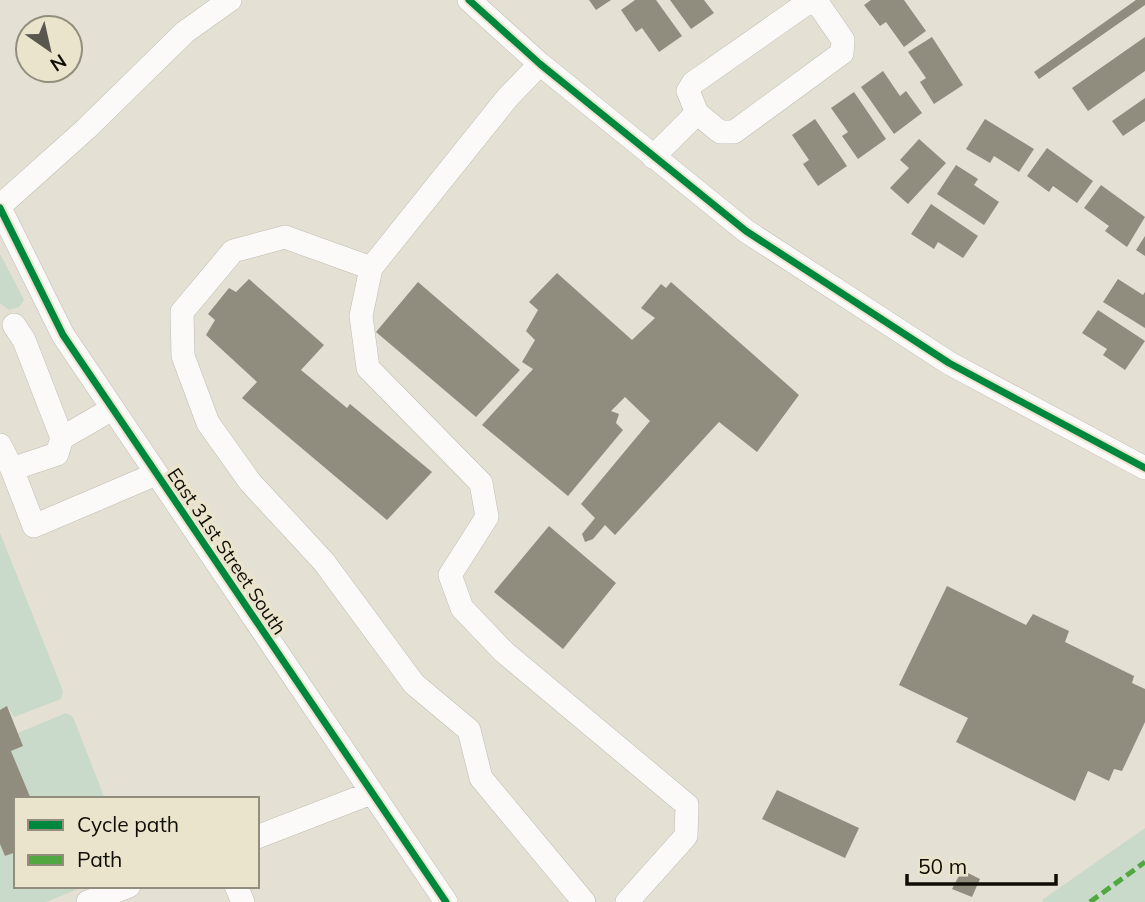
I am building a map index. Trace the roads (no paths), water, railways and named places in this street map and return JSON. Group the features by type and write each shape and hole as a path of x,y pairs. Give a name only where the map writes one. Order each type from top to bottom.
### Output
{"street":[{"name":"East 31st Street South","path":"230,0 185,32 86,129 0,207 47,308 446,902"},
{"path":"470,0 540,64 653,158 746,230 949,363 1143,463"},
{"path":"807,3 819,5 843,40 842,53 823,70 734,132 720,132 697,113 688,91 693,83 807,3"},
{"path":"540,64 508,97 370,268 361,316 368,368 481,482 487,517 450,575 462,608 504,652 687,805 686,836 627,902"},
{"path":"653,158 697,113"},
{"path":"370,268 285,237 233,251 182,312 183,356 208,423 250,482 324,562 414,684 469,730 481,778 584,902"},
{"path":"12,469 57,454 62,438 24,340 7,322 47,308"},
{"path":"62,438 113,409"},
{"path":"0,445 34,526 156,474"},
{"path":"259,836 371,793"},
{"path":"88,902 124,888"}]}
